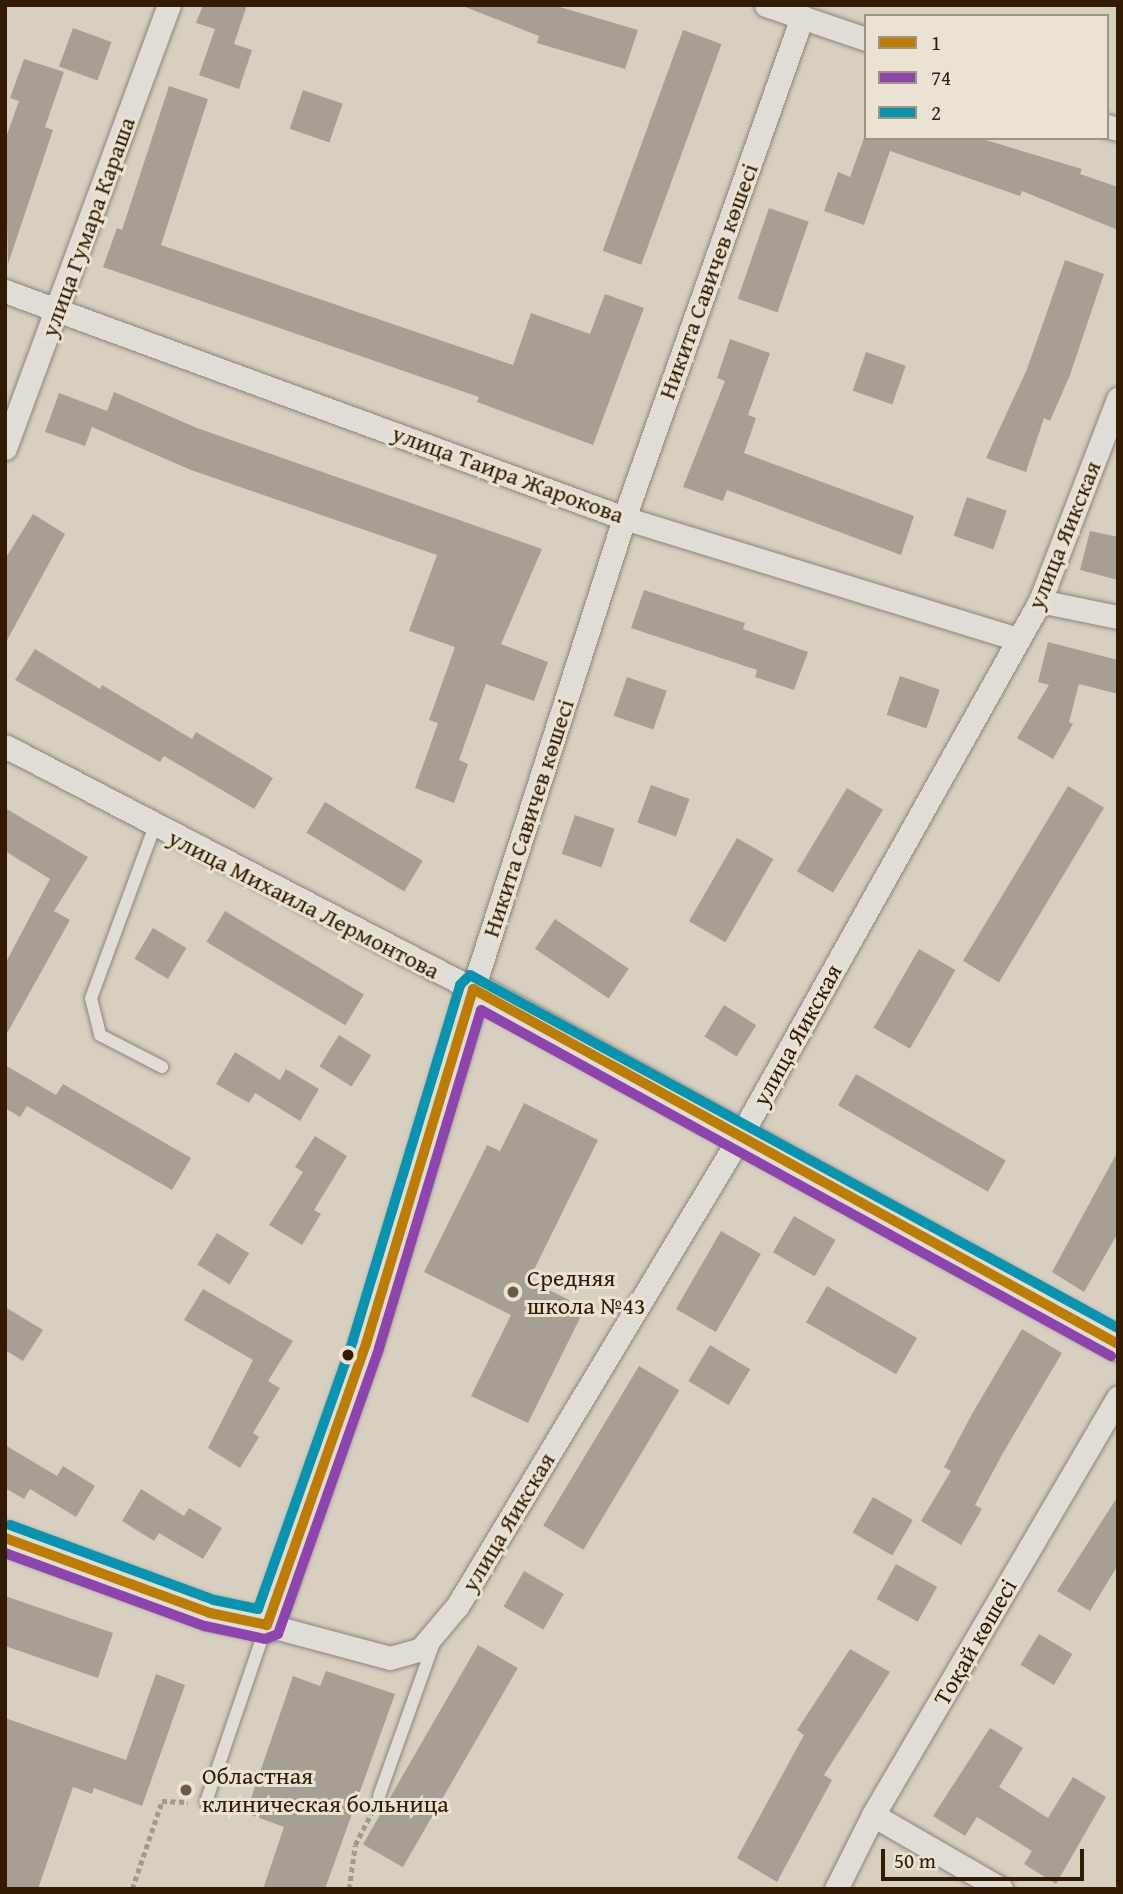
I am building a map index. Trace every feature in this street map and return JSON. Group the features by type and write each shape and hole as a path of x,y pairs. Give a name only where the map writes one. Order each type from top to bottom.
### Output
{"street":[{"name":"улица Гумара Караша","path":"5,448 169,5"},
{"path":"766,5 864,38"},
{"name":"Никита Савичев көшесі","path":"267,1625 366,1344 473,989 624,518 802,16"},
{"name":"улица Таира Жарокова","path":"5,291 59,307 624,518 1018,639"},
{"name":"улица Яикская","path":"267,1625 390,1658 421,1649 438,1632 741,1135 1040,601 1118,399"},
{"path":"1040,601 1118,617"},
{"name":"улица Михаила Лермонтова","path":"5,746 154,828 473,989 1118,1344"},
{"name":"Тоқай көшесі","path":"836,1889 873,1815 1118,1398"},
{"path":"5,1538 211,1613 267,1625"},
{"path":"873,1815 1001,1889"}],"lane":[{"path":"154,828 91,998 100,1035 162,1067"},
{"path":"206,1802 267,1625"},
{"path":"379,1796 438,1632"}],"path":[{"path":"349,1889 355,1845 379,1796"},
{"path":"132,1889 162,1801 206,1802"}],"building":[{"path":"203,5 247,5 234,44 252,50 239,89 199,75 215,29 196,23"},
{"path":"460,5 553,5 638,30 625,69 537,43 539,36"},
{"path":"73,28 112,42 98,81 59,67"},
{"path":"683,30 722,44 641,265 603,251"},
{"path":"24,59 64,72 45,127 53,130 8,264 5,140 19,101 10,98"},
{"path":"169,86 208,99 161,245 513,365 531,313 590,334 605,294 644,308 593,445 477,402 479,397 103,267 117,228 122,230"},
{"path":"303,90 343,104 329,142 290,129"},
{"path":"864,138 986,140 1082,169 1080,174 1118,187 1118,230 1022,191 1020,196 890,151 864,225 824,211 838,172 850,177"},
{"path":"769,208 809,222 777,312 738,299"},
{"path":"1065,260 1104,274 1070,375 1050,421 1044,418 1026,472 986,458 1027,369"},
{"path":"730,339 770,353 748,415 756,418 744,453 914,516 901,555 727,490 723,501 683,487 725,381 717,378"},
{"path":"866,352 906,366 892,404 853,391"},
{"path":"114,392 197,428 542,549 501,644 548,662 534,701 486,684 459,760 468,764 454,803 415,788 438,723 429,720 455,647 409,631 437,555 191,470 92,427 85,446 45,432 59,393 107,411"},
{"path":"967,497 1007,511 993,549 954,536"},
{"path":"33,514 65,534 5,644 5,559"},
{"path":"1090,531 1118,537 1118,580 1080,570"},
{"path":"644,590 745,623 743,629 808,652 794,690 755,677 757,670 631,628"},
{"path":"1048,642 1118,660 1118,694 1079,684 1069,722 1073,724 1053,759 1017,738 1049,685 1038,682"},
{"path":"35,649 100,689 102,685 192,739 196,732 273,778 254,809 164,756 160,762 15,680"},
{"path":"900,676 940,690 926,728 887,715"},
{"path":"627,677 667,691 653,729 614,716"},
{"path":"651,785 690,799 676,837 637,823"},
{"path":"1068,786 1104,808 999,982 963,961"},
{"path":"847,788 883,810 833,893 797,871"},
{"path":"325,802 423,861 404,892 306,833"},
{"path":"5,808 88,857 54,911 70,920 5,1037 5,964 50,879 5,851"},
{"path":"575,815 615,829 601,867 562,854"},
{"path":"737,838 773,859 725,942 689,921"},
{"path":"225,911 364,994 345,1025 206,942"},
{"path":"555,919 629,969 609,999 535,949"},
{"path":"153,928 186,948 168,979 134,959"},
{"path":"919,949 955,970 910,1049 874,1028"},
{"path":"724,1005 756,1025 737,1057 704,1036"},
{"path":"339,1035 371,1055 352,1087 319,1066"},
{"path":"235,1052 280,1080 286,1069 319,1089 300,1121 255,1093 249,1103 216,1084"},
{"path":"5,1065 56,1095 63,1084 191,1158 172,1190 27,1106 20,1117 5,1108"},
{"path":"856,1074 1006,1160 988,1192 838,1105"},
{"path":"524,1103 598,1140 529,1280 585,1308 528,1423 471,1396 511,1315 424,1272 487,1145 500,1151"},
{"path":"315,1136 347,1156 314,1210 321,1214 302,1245 269,1225 303,1172 295,1167"},
{"path":"1118,1151 1118,1233 1084,1292 1052,1272"},
{"path":"794,1216 836,1240 815,1276 773,1252"},
{"path":"721,1231 761,1254 716,1332 676,1309"},
{"path":"217,1233 249,1253 230,1285 197,1264"},
{"path":"827,1286 917,1338 896,1374 806,1322"},
{"path":"203,1289 293,1341 268,1381 280,1388 253,1433 259,1437 240,1468 208,1448 253,1360 184,1320"},
{"path":"5,1307 43,1330 23,1361 5,1350"},
{"path":"1022,1329 1062,1353 975,1505 982,1509 961,1545 921,1521 951,1471 944,1467"},
{"path":"710,1345 750,1369 729,1405 688,1381"},
{"path":"639,1366 679,1390 583,1550 543,1525"},
{"path":"5,1445 57,1476 63,1466 95,1486 76,1517 30,1489 24,1499 5,1488"},
{"path":"141,1489 184,1516 189,1508 222,1528 203,1559 159,1533 154,1541 122,1521"},
{"path":"1118,1496 1118,1565 1090,1611 1057,1591"},
{"path":"873,1497 913,1520 892,1556 852,1533"},
{"path":"896,1564 937,1587 918,1622 877,1599"},
{"path":"524,1571 564,1594 543,1630 504,1607"},
{"path":"5,1596 113,1633 98,1678 5,1646"},
{"path":"1039,1634 1072,1654 1054,1685 1020,1665"},
{"path":"478,1645 518,1668 403,1867 363,1844"},
{"path":"850,1649 890,1672 824,1775 832,1780 777,1882 737,1858 804,1735 797,1730"},
{"path":"326,1671 395,1694 325,1889 263,1889 284,1827 246,1813 293,1676 320,1686"},
{"path":"156,1674 185,1685 142,1806 94,1788 92,1794 73,1787 38,1889 5,1889 5,1718 126,1760"},
{"path":"990,1728 1023,1748 999,1787 1048,1818 1073,1777 1106,1797 1056,1884 1024,1864 1032,1851 977,1817 965,1836 933,1816"}],"transit line":[{"name":"2","path":"10,1525 214,1600 258,1609 353,1340 460,985 470,975 1118,1328"},
{"name":"1","path":"5,1538 210,1613 267,1625 366,1344 473,989 1118,1344"},
{"name":"74","path":"5,1553 205,1626 265,1639 278,1634 379,1348 481,1010 1111,1356"}],"place":[{"name":"Средняя школа №43","path":"513,1292"},
{"name":"Областная клиническая больница","path":"186,1790"}]}
